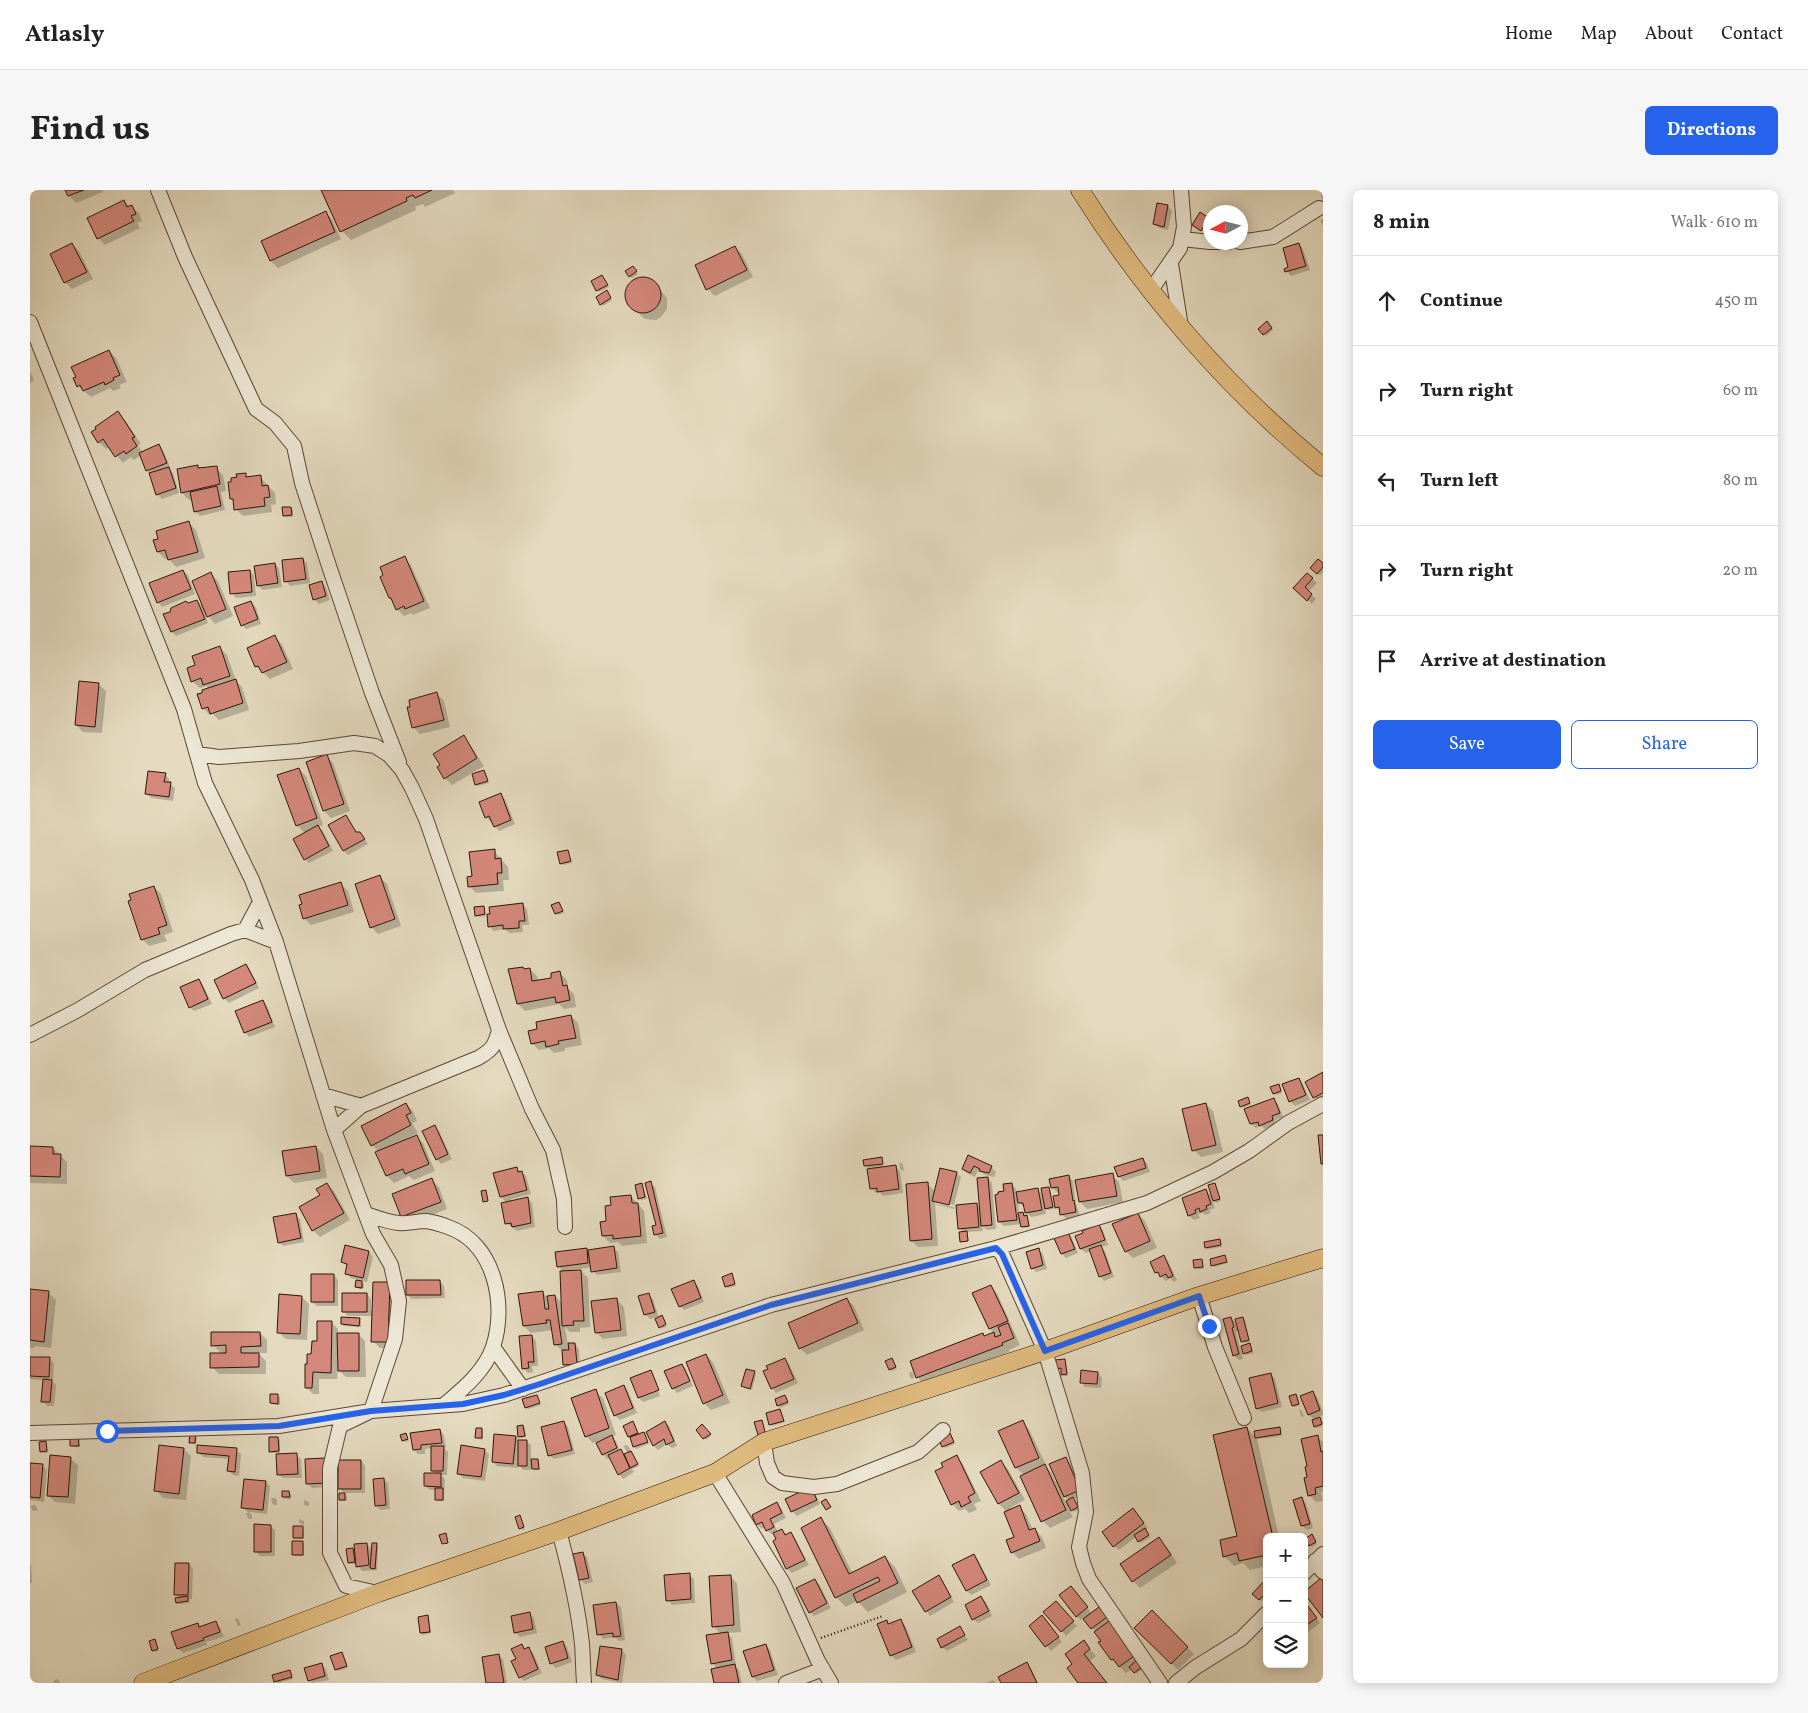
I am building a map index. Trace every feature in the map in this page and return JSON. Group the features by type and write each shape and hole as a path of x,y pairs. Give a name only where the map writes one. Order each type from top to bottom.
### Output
{"main road":[{"path":"1080,190 1102,226 1181,328 1262,413 1323,467"},
{"path":"143,1683 378,1593 559,1531 715,1473 764,1442 1045,1351 1199,1296 1323,1258"}],"street":[{"path":"158,190 185,257 256,409 275,423 294,446 302,483 328,566 372,693 402,770 429,828 499,1030 532,1109 553,1150 564,1199 565,1227"},
{"path":"1150,290 1171,264 1180,248 1184,227 1182,190"},
{"path":"1248,241 1273,237 1319,208"},
{"path":"1182,239 1203,241"},
{"path":"1171,264 1181,328"},
{"path":"30,322 184,709 205,783 252,880 276,942 334,1130 373,1234 390,1264 399,1301 395,1338 371,1411 340,1426 330,1468 330,1553 346,1586 378,1593"},
{"path":"197,754 219,757 299,751 354,743 375,746 389,755 402,770"},
{"path":"30,1035 78,1010 145,970 245,930 260,902"},
{"path":"245,930 276,942"},
{"path":"334,1130 361,1106 478,1058 491,1050 499,1030"},
{"path":"324,1095 361,1106"},
{"path":"30,1433 279,1426 371,1411 463,1404 504,1395 771,1305 996,1248 1147,1203 1213,1172 1249,1151 1288,1123 1323,1104"},
{"path":"366,1214 385,1221 401,1223 427,1221 450,1227 474,1241 487,1263 498,1289 498,1319 493,1347 482,1368 444,1405"},
{"path":"996,1248 1002,1254 1045,1351 1082,1473 1086,1512 1079,1547 1089,1579 1160,1683"},
{"path":"1199,1296 1215,1347 1244,1418"},
{"path":"493,1347 523,1389"},
{"path":"764,1442 767,1463 774,1477 782,1483 814,1487 837,1484 918,1452 942,1430"},
{"path":"715,1473 783,1583 831,1683"},
{"path":"559,1531 569,1567 577,1610 582,1644 584,1683"},
{"path":"1308,1570 1320,1562"},
{"path":"1176,1683 1241,1639 1263,1617"},
{"path":"786,1683 823,1669"}],"path":[{"path":"810,1642 883,1616"}],"building":[{"path":"65,190 84,190 68,196"},
{"path":"321,190 432,190 415,198 413,195 406,198 407,201 340,232"},
{"path":"124,200 127,207 132,205 136,214 131,216 134,221 97,239 87,218"},
{"path":"1157,203 1168,205 1164,227 1153,224"},
{"path":"326,211 335,232 270,261 261,241"},
{"path":"1200,212 1203,214 1203,228 1201,231 1192,225"},
{"path":"72,243 87,272 64,283 50,254"},
{"path":"1299,243 1306,266 1285,272 1284,269 1288,267 1283,248"},
{"path":"735,246 747,270 706,290 695,265"},
{"path":"633,266 637,271 629,277 625,271"},
{"path":"602,275 608,285 596,291 591,281"},
{"path":"643,277 650,278 656,282 660,288 660,302 656,308 650,312 643,313 636,312 630,308 626,302 625,295 626,288 630,282 636,278"},
{"path":"607,290 611,298 600,305 596,297"},
{"path":"1267,321 1272,328 1263,335 1258,329"},
{"path":"109,350 120,375 105,385 104,382 83,391 80,385 77,387 73,378 76,377 71,367"},
{"path":"118,411 135,437 132,438 137,446 126,454 124,451 115,457 103,439 98,443 91,432"},
{"path":"159,444 167,463 146,471 139,453"},
{"path":"198,465 198,468 217,466 220,484 181,493 177,469"},
{"path":"169,467 176,488 156,495 149,473"},
{"path":"246,473 246,477 261,475 262,486 268,485 270,497 264,498 265,506 234,510 233,499 230,499 228,482 231,482 231,478 237,477 236,474"},
{"path":"217,486 221,506 194,512 190,492"},
{"path":"282,507 291,507 292,515 283,516"},
{"path":"189,521 198,552 168,560 165,550 157,552 153,540 158,539 156,531"},
{"path":"405,556 424,601 405,609 404,606 396,610 380,577 383,575 380,567"},
{"path":"303,558 306,579 284,582 282,560"},
{"path":"1318,559 1323,563 1323,567 1317,574 1310,568"},
{"path":"275,563 278,583 257,586 254,566"},
{"path":"183,570 191,589 157,603 149,583"},
{"path":"250,570 252,592 230,594 228,572"},
{"path":"211,572 226,609 207,617 192,581"},
{"path":"1307,573 1313,578 1305,587 1312,594 1307,601 1293,588"},
{"path":"322,581 326,596 313,600 309,585"},
{"path":"197,600 205,619 171,632 163,614 170,612 171,608 186,601 188,603"},
{"path":"251,601 258,619 241,626 234,607"},
{"path":"275,635 287,662 262,673 258,666 255,667 247,648"},
{"path":"220,646 230,676 203,685 201,678 191,682 187,668 195,665 192,656"},
{"path":"236,679 243,703 210,714 208,707 202,709 197,694 202,693 202,690"},
{"path":"79,681 99,683 95,727 75,725"},
{"path":"437,692 444,720 412,728 407,707 410,707 409,700"},
{"path":"464,735 477,758 444,779 437,767 440,765 433,754"},
{"path":"327,754 344,804 323,811 306,762"},
{"path":"299,768 317,818 296,826 277,775"},
{"path":"484,770 488,781 475,785 472,774"},
{"path":"148,771 166,773 164,782 171,782 169,797 145,794"},
{"path":"501,793 511,820 494,827 489,816 485,818 479,802"},
{"path":"346,815 356,832 360,832 365,839 343,851 328,825"},
{"path":"318,825 329,846 304,860 293,839"},
{"path":"495,849 495,859 501,858 502,873 497,873 498,884 468,887 467,877 472,876 469,852"},
{"path":"568,850 571,861 560,864 557,852"},
{"path":"380,875 395,919 370,928 355,884"},
{"path":"341,882 348,905 303,919 299,905 302,904 299,895"},
{"path":"154,886 167,925 158,928 160,934 141,940 128,901 131,900 129,894"},
{"path":"559,902 563,911 555,914 551,905"},
{"path":"523,903 525,921 519,921 519,928 503,929 503,925 488,927 487,914 490,914 489,907"},
{"path":"484,906 485,914 475,916 474,907"},
{"path":"246,964 256,983 223,999 214,980"},
{"path":"523,967 524,969 530,968 532,981 551,978 551,973 560,971 563,986 567,985 570,1000 556,1003 555,997 517,1004 508,969"},
{"path":"199,979 208,999 189,1008 180,987"},
{"path":"263,1000 272,1022 244,1033 235,1011"},
{"path":"571,1015 576,1038 558,1041 559,1044 546,1047 545,1041 531,1044 528,1031 537,1029 536,1022"},
{"path":"1323,1072 1323,1093 1313,1098 1305,1082"},
{"path":"1299,1078 1306,1095 1289,1102 1282,1084"},
{"path":"1279,1084 1281,1091 1273,1094 1270,1087"},
{"path":"1248,1097 1250,1103 1240,1107 1238,1101"},
{"path":"1274,1098 1280,1113 1272,1116 1273,1120 1259,1126 1258,1122 1250,1124 1244,1109"},
{"path":"406,1103 411,1113 406,1115 411,1125 371,1146 361,1126"},
{"path":"1206,1103 1216,1145 1192,1151 1182,1109"},
{"path":"435,1125 448,1154 436,1160 422,1131"},
{"path":"417,1135 429,1164 405,1174 403,1169 386,1176 375,1152"},
{"path":"1318,1135 1323,1135 1323,1164 1321,1164"},
{"path":"30,1146 53,1147 53,1154 61,1154 60,1177 30,1176"},
{"path":"316,1146 320,1171 286,1176 282,1151"},
{"path":"968,1155 992,1166 989,1173 979,1171 980,1169 974,1166 970,1173 962,1169"},
{"path":"882,1157 883,1164 864,1166 863,1160"},
{"path":"1143,1158 1146,1168 1118,1177 1114,1167"},
{"path":"896,1165 899,1189 877,1192 877,1188 870,1189 867,1169"},
{"path":"517,1167 518,1172 522,1171 527,1190 500,1197 493,1173"},
{"path":"940,1168 957,1172 949,1205 932,1201"},
{"path":"1113,1173 1117,1196 1079,1202 1075,1180"},
{"path":"1069,1175 1076,1212 1060,1215 1059,1207 1055,1208 1053,1196 1059,1195 1058,1187 1051,1188 1049,1179"},
{"path":"988,1177 992,1225 981,1226 977,1178"},
{"path":"432,1178 441,1202 401,1217 392,1194"},
{"path":"651,1181 663,1233 654,1235 652,1226 656,1225 645,1183"},
{"path":"928,1182 932,1239 910,1241 906,1184"},
{"path":"327,1183 344,1213 312,1231 299,1207 320,1195 316,1189"},
{"path":"642,1183 645,1197 638,1199 635,1185"},
{"path":"1012,1183 1017,1220 998,1222 995,1195 998,1192 1004,1191 1003,1184"},
{"path":"1215,1183 1220,1199 1213,1201 1208,1185"},
{"path":"1049,1187 1053,1207 1045,1209 1041,1188"},
{"path":"1038,1188 1042,1210 1025,1213 1023,1203 1018,1203 1016,1192"},
{"path":"1206,1189 1211,1204 1206,1206 1207,1209 1200,1212 1199,1208 1195,1210 1196,1213 1188,1216 1182,1198"},
{"path":"486,1190 488,1201 483,1202 481,1191"},
{"path":"631,1195 632,1203 638,1203 641,1236 613,1239 613,1235 602,1236 600,1222 606,1221 605,1206 611,1205 610,1197"},
{"path":"528,1197 531,1223 512,1227 511,1223 505,1224 501,1203"},
{"path":"977,1203 979,1227 958,1229 956,1205"},
{"path":"1023,1212 1024,1216 1027,1215 1029,1226 1021,1227 1018,1213"},
{"path":"296,1213 301,1238 278,1243 273,1217"},
{"path":"1138,1213 1150,1241 1125,1252 1112,1224"},
{"path":"1099,1224 1105,1240 1080,1249 1075,1236"},
{"path":"1067,1230 1075,1249 1061,1254 1053,1236"},
{"path":"967,1231 968,1241 960,1242 959,1232"},
{"path":"1220,1239 1221,1245 1205,1248 1204,1242"},
{"path":"345,1245 369,1251 363,1278 345,1274 347,1264 341,1262"},
{"path":"1101,1245 1111,1273 1099,1277 1089,1249"},
{"path":"614,1246 617,1268 591,1272 588,1250"},
{"path":"587,1248 588,1263 557,1267 555,1252"},
{"path":"1039,1248 1043,1265 1031,1269 1026,1252"},
{"path":"1164,1255 1173,1276 1168,1278 1166,1274 1160,1277 1158,1272 1155,1273 1150,1262"},
{"path":"1225,1255 1227,1262 1211,1266 1210,1259"},
{"path":"1202,1259 1203,1267 1194,1268 1193,1260"},
{"path":"581,1270 584,1321 573,1321 574,1325 562,1326 560,1271"},
{"path":"732,1273 735,1284 725,1287 722,1277"},
{"path":"311,1274 334,1274 334,1302 311,1302"},
{"path":"356,1280 362,1281 362,1288 355,1287"},
{"path":"406,1280 440,1280 441,1295 406,1295"},
{"path":"694,1280 701,1298 679,1307 671,1289"},
{"path":"373,1282 390,1282 388,1342 371,1342"},
{"path":"991,1285 1008,1321 989,1329 972,1293"},
{"path":"30,1289 49,1291 44,1342 30,1340"},
{"path":"543,1291 545,1309 549,1309 547,1296 555,1295 562,1344 554,1345 550,1320 546,1320 547,1323 523,1326 518,1294"},
{"path":"342,1293 367,1293 367,1312 342,1312"},
{"path":"649,1293 655,1312 644,1315 638,1296"},
{"path":"279,1294 302,1296 300,1334 277,1333"},
{"path":"617,1298 621,1330 595,1333 591,1301"},
{"path":"847,1298 858,1323 799,1349 788,1323"},
{"path":"662,1315 666,1324 659,1328 655,1319"},
{"path":"341,1317 360,1318 359,1326 341,1324"},
{"path":"1231,1317 1239,1354 1233,1356 1223,1319"},
{"path":"1243,1317 1249,1340 1241,1342 1235,1319"},
{"path":"317,1321 332,1321 331,1373 313,1372 312,1388 305,1388 305,1364 307,1364 307,1354 311,1354 312,1341 317,1341"},
{"path":"1008,1323 1014,1338 1002,1343 1003,1345 916,1378 910,1361 983,1333 984,1336 994,1332 995,1337 1001,1335 998,1327"},
{"path":"211,1332 260,1332 261,1346 241,1347 241,1353 259,1353 259,1367 210,1368 210,1353 226,1353 226,1345 211,1346"},
{"path":"337,1333 359,1333 359,1371 338,1371"},
{"path":"532,1335 534,1362 528,1362 529,1368 522,1369 519,1336"},
{"path":"568,1343 575,1343 577,1364 563,1365 562,1350 569,1350"},
{"path":"1250,1343 1252,1351 1243,1354 1241,1346"},
{"path":"706,1354 723,1395 703,1404 686,1362"},
{"path":"30,1357 50,1357 49,1377 30,1376"},
{"path":"785,1358 794,1379 771,1389 763,1371 768,1369 766,1366"},
{"path":"892,1358 896,1367 889,1370 885,1361"},
{"path":"1065,1359 1067,1374 1061,1375 1061,1368 1056,1369 1055,1360"},
{"path":"682,1364 690,1381 672,1389 664,1371"},
{"path":"746,1369 755,1371 750,1389 741,1386"},
{"path":"651,1370 659,1390 638,1398 630,1378"},
{"path":"1081,1370 1098,1372 1097,1384 1080,1383"},
{"path":"1271,1373 1278,1403 1256,1409 1249,1378"},
{"path":"43,1379 52,1380 50,1402 41,1402"},
{"path":"624,1385 633,1408 614,1416 605,1393"},
{"path":"596,1389 609,1428 585,1437 571,1398"},
{"path":"1313,1391 1320,1410 1308,1415 1300,1396"},
{"path":"270,1394 278,1394 278,1404 270,1403"},
{"path":"1296,1394 1299,1404 1292,1406 1289,1396"},
{"path":"537,1395 540,1403 525,1408 522,1399"},
{"path":"785,1395 788,1402 777,1406 775,1399"},
{"path":"780,1409 784,1421 769,1425 766,1413"},
{"path":"1320,1417 1322,1424 1314,1427 1312,1420"},
{"path":"762,1420 766,1436 759,1438 754,1422"},
{"path":"1023,1420 1039,1458 1015,1468 998,1431"},
{"path":"564,1421 572,1450 548,1456 541,1427"},
{"path":"633,1421 638,1433 628,1437 623,1426"},
{"path":"665,1421 674,1441 666,1445 664,1439 653,1446 646,1432"},
{"path":"702,1424 711,1434 703,1439 696,1430"},
{"path":"523,1425 525,1436 518,1437 517,1426"},
{"path":"1247,1427 1272,1533 1263,1533 1263,1556 1239,1561 1237,1553 1223,1557 1220,1540 1237,1536 1213,1435"},
{"path":"1280,1427 1281,1434 1255,1438 1254,1431"},
{"path":"476,1428 482,1428 482,1438 475,1438"},
{"path":"440,1429 442,1443 421,1445 421,1449 413,1450 410,1433"},
{"path":"190,1432 196,1432 195,1443 189,1443"},
{"path":"644,1432 648,1442 633,1447 630,1437"},
{"path":"406,1433 408,1439 402,1441 400,1435"},
{"path":"950,1433 954,1442 942,1447 938,1438"},
{"path":"70,1434 78,1434 79,1446 70,1446"},
{"path":"494,1434 516,1436 513,1464 492,1462"},
{"path":"612,1435 617,1448 602,1455 596,1443"},
{"path":"1318,1435 1321,1452 1323,1451 1323,1486 1315,1488 1316,1494 1308,1496 1304,1478 1307,1477 1305,1467 1307,1466 1301,1439"},
{"path":"269,1437 278,1437 279,1451 269,1452"},
{"path":"518,1440 527,1440 527,1466 518,1466"},
{"path":"46,1441 47,1451 40,1452 39,1442"},
{"path":"159,1445 184,1448 179,1494 154,1491"},
{"path":"197,1445 237,1448 235,1472 227,1471 229,1456 197,1453"},
{"path":"461,1445 485,1449 481,1477 457,1474"},
{"path":"431,1446 444,1446 443,1471 431,1471"},
{"path":"621,1449 630,1468 618,1475 608,1455"},
{"path":"631,1451 638,1464 630,1468 624,1454"},
{"path":"297,1453 298,1474 277,1475 276,1454"},
{"path":"50,1455 71,1457 68,1497 47,1496"},
{"path":"957,1455 975,1493 968,1497 971,1502 961,1507 959,1501 951,1505 935,1471 943,1467 941,1463"},
{"path":"1066,1457 1080,1490 1064,1497 1049,1464"},
{"path":"325,1458 327,1483 306,1484 305,1459"},
{"path":"531,1459 538,1459 539,1469 532,1469"},
{"path":"338,1460 361,1460 361,1489 338,1489"},
{"path":"1001,1460 1019,1493 998,1504 980,1472"},
{"path":"30,1463 43,1464 40,1498 30,1497"},
{"path":"1045,1464 1066,1510 1041,1522 1020,1476"},
{"path":"424,1473 441,1473 441,1487 424,1486"},
{"path":"384,1478 386,1505 375,1506 373,1479"},
{"path":"244,1479 266,1481 263,1510 241,1508"},
{"path":"811,1487 817,1500 791,1512 785,1499"},
{"path":"435,1488 443,1488 443,1500 435,1500"},
{"path":"282,1491 289,1491 290,1497 282,1497"},
{"path":"339,1493 345,1493 345,1500 339,1500"},
{"path":"1073,1497 1078,1507 1071,1511 1066,1501"},
{"path":"1302,1497 1310,1524 1301,1526 1293,1500"},
{"path":"826,1499 831,1507 826,1510 821,1502"},
{"path":"777,1502 782,1513 770,1519 774,1527 766,1531 762,1522 756,1525 752,1515"},
{"path":"1020,1505 1029,1530 1035,1528 1040,1541 1011,1553 1006,1540 1014,1537 1004,1512"},
{"path":"1133,1508 1144,1523 1113,1547 1102,1532"},
{"path":"520,1515 524,1527 519,1529 515,1517"},
{"path":"821,1517 849,1574 885,1556 898,1583 857,1603 853,1594 880,1581 878,1577 835,1598 801,1528"},
{"path":"254,1524 271,1525 271,1552 254,1552"},
{"path":"293,1526 303,1526 303,1538 293,1538"},
{"path":"1145,1528 1149,1535 1138,1542 1134,1535"},
{"path":"782,1529 785,1535 791,1532 805,1560 786,1569 773,1541 776,1539 773,1533"},
{"path":"446,1533 448,1543 442,1544 439,1535"},
{"path":"1312,1534 1316,1542 1309,1546 1308,1537"},
{"path":"1159,1537 1171,1555 1132,1582 1120,1564"},
{"path":"292,1541 303,1541 303,1555 292,1555"},
{"path":"367,1543 369,1565 356,1567 354,1544"},
{"path":"372,1543 377,1543 375,1569 370,1568"},
{"path":"353,1548 355,1562 348,1563 346,1549"},
{"path":"583,1552 589,1578 579,1580 573,1554"},
{"path":"974,1554 987,1580 966,1591 952,1565"},
{"path":"175,1563 189,1563 188,1595 174,1595"},
{"path":"690,1573 691,1599 666,1601 664,1575"},
{"path":"731,1575 734,1625 712,1627 709,1576"},
{"path":"939,1575 951,1597 925,1612 912,1591"},
{"path":"1321,1578 1323,1580 1323,1618 1308,1598 1308,1589"},
{"path":"815,1579 827,1603 809,1613 796,1588"},
{"path":"1263,1582 1263,1596 1259,1600 1252,1594"},
{"path":"1071,1586 1088,1607 1076,1617 1059,1595"},
{"path":"188,1596 188,1601 176,1603 175,1598"},
{"path":"981,1596 989,1611 972,1620 965,1605"},
{"path":"1056,1601 1074,1621 1061,1632 1043,1612"},
{"path":"616,1602 621,1636 613,1637 613,1633 597,1635 593,1605"},
{"path":"1308,1606 1317,1618 1308,1624"},
{"path":"1099,1607 1107,1617 1091,1629 1083,1619"},
{"path":"1152,1610 1188,1647 1171,1664 1134,1628"},
{"path":"530,1612 533,1629 514,1633 511,1616"},
{"path":"428,1615 430,1632 420,1633 418,1617"},
{"path":"1042,1615 1059,1637 1045,1647 1029,1626"},
{"path":"901,1619 912,1647 890,1656 877,1624 887,1620 888,1624"},
{"path":"216,1621 220,1632 203,1638 204,1640 177,1649 171,1632 198,1623 199,1627"},
{"path":"1109,1621 1134,1656 1119,1667 1113,1659 1111,1660 1098,1642 1101,1641 1094,1632"},
{"path":"960,1626 965,1635 941,1648 937,1639"},
{"path":"728,1632 732,1660 711,1664 706,1635"},
{"path":"155,1639 158,1649 152,1651 149,1641"},
{"path":"1084,1640 1090,1649 1084,1654 1107,1683 1078,1683 1067,1668 1072,1664 1065,1654"},
{"path":"563,1641 568,1658 550,1664 545,1647"},
{"path":"522,1644 524,1649 529,1647 538,1669 519,1678 511,1661 516,1659 511,1649"},
{"path":"766,1644 774,1670 752,1677 743,1651"},
{"path":"600,1646 622,1649 618,1680 596,1675"},
{"path":"342,1652 347,1666 335,1670 330,1656"},
{"path":"499,1654 504,1683 486,1683 482,1657"},
{"path":"1137,1660 1142,1667 1134,1673 1129,1667"},
{"path":"1027,1662 1037,1683 1001,1683 998,1677"},
{"path":"322,1663 325,1676 308,1681 304,1668"},
{"path":"735,1664 739,1683 714,1683 711,1669"},
{"path":"290,1670 292,1677 274,1682 272,1675"}],"route":[{"path":"107,1431 279,1426 371,1411 463,1404 504,1395 540,1384 771,1305 855,1282 996,1248 1002,1254 1045,1351 1199,1296 1209,1326"}]}
